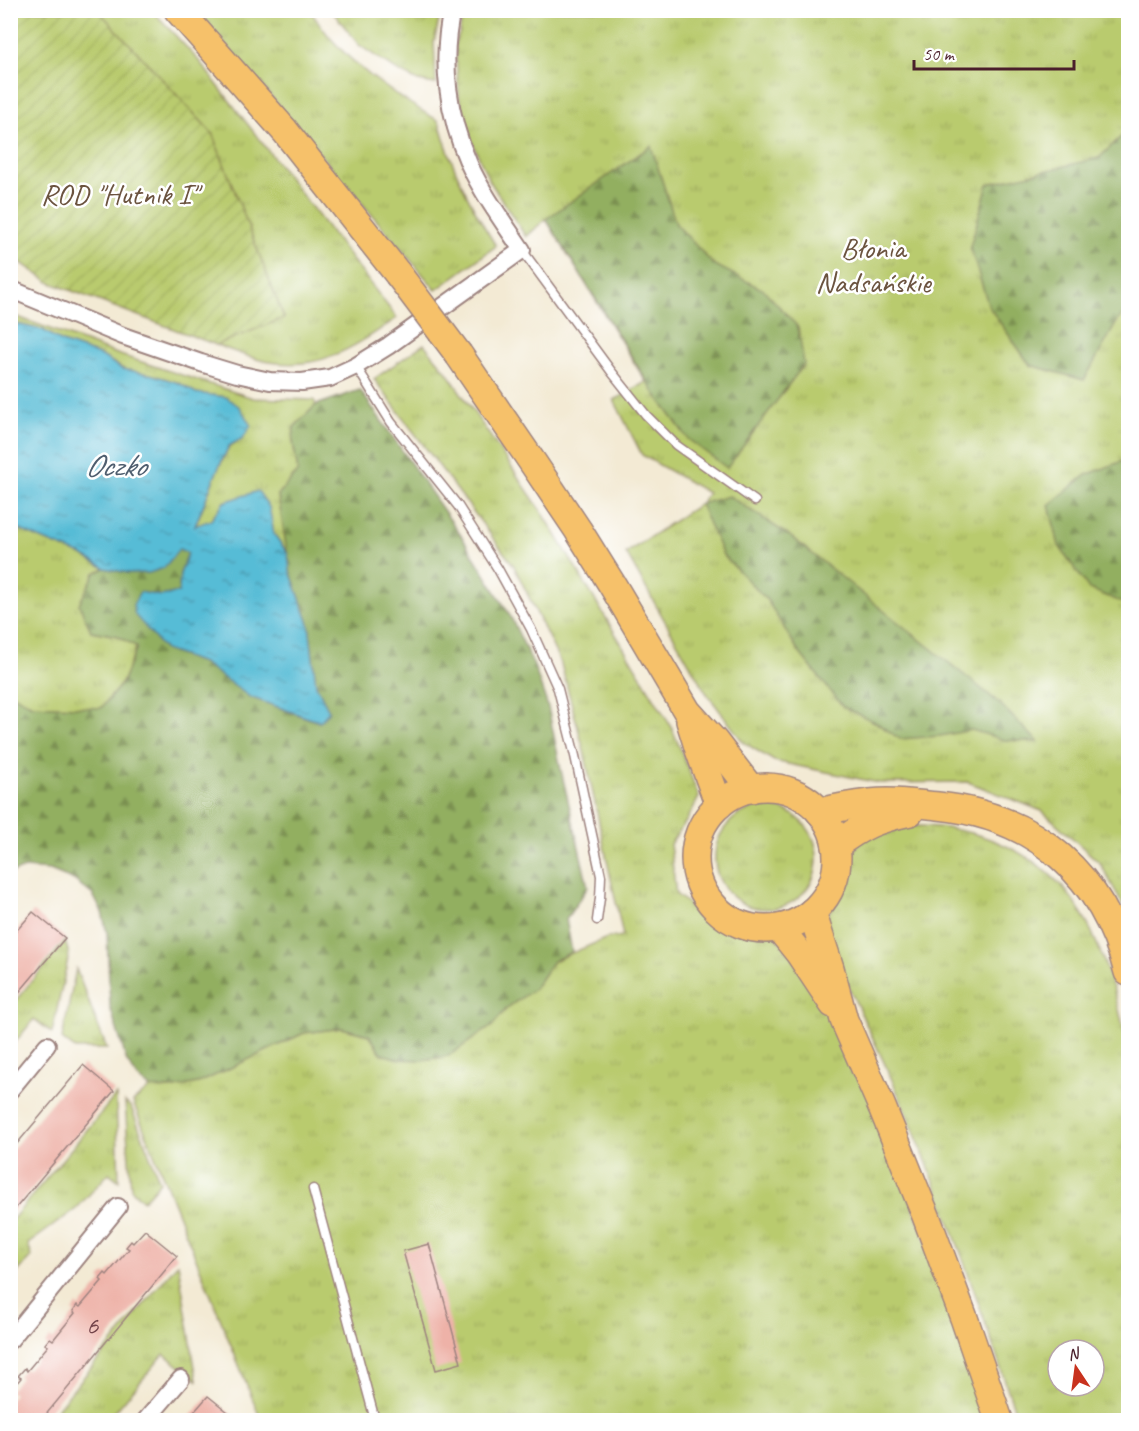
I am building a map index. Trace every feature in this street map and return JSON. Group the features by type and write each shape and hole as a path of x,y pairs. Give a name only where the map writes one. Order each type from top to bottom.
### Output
{"main road":[{"path":"178,10 285,131 459,355 539,470 613,586 687,711 714,741 751,789"},
{"path":"687,711 719,805"},
{"path":"768,787 785,790 808,801 820,812 830,828 836,845 837,862 831,886 823,900 812,912 796,922 779,928 760,929 734,922 718,911 706,897 696,872 694,862 696,844 707,819 719,805 734,795 751,789 768,787"},
{"path":"820,812 870,803 913,803 959,808 979,813 1029,834 1061,857 1084,881 1104,908 1117,936 1128,972"},
{"path":"836,845 867,824 938,806"},
{"path":"812,912 844,1020 926,1216 999,1420"},
{"path":"779,928 799,953 844,1020"}],"street":[{"path":"10,289 123,336 237,374 270,381 302,382 330,378 356,366 388,346 522,250 469,165 456,128 446,66 448,29 452,10"},
{"path":"10,1090 47,1045"},
{"path":"10,1340 118,1207"},
{"path":"146,1420 181,1379"}],"lane":[{"path":"522,250 646,415 676,445 755,501"},
{"path":"356,366 392,422 458,506 531,629 558,689 601,876 597,920"},
{"path":"313,1189 375,1420"}],"green space":[{"name":"ROD \"Hutnik I\"","path":"11,10 99,11 212,133 284,318 216,345 51,283 11,256"},
{"path":"401,10 406,12 441,11 434,42 436,84 418,81 398,71 359,45 332,11"},
{"name":"Błonia Nadsańskie","path":"463,10 1128,11 1128,914 1100,863 1042,811 968,782 879,783 774,761 743,742 705,691 626,553 700,504 708,493 642,455 614,400 646,382 546,219 526,237 489,180 470,137 459,97 455,43 460,32"},
{"path":"48,11 153,11 199,61 397,318 333,356 299,364 260,360 216,345 284,317"},
{"path":"195,11 310,11 347,56 372,77 439,121 463,186 496,246 436,290 257,80"},
{"path":"1128,130 1128,307 1084,380 1030,365 989,307 970,247 988,184 1099,158"},
{"path":"651,146 676,224 713,264 764,290 798,327 804,364 727,468 688,439 653,391 546,219"},
{"path":"10,314 117,354 253,398 314,400 316,405 294,427 293,442 298,471 278,495 288,554 274,534 269,507 224,502 211,520 195,527 217,471 230,446 243,438 225,397 196,393 179,383 150,374 125,370 102,356 62,342 43,330 11,323"},
{"path":"424,344 446,371 544,515 672,728 699,797 687,820 670,844 676,894 702,915 718,911 731,920 770,929 844,1020 992,1420 261,1420 133,1102 150,1088 171,1089 201,1082 304,1033 342,1028 369,1035 382,1054 448,1056 492,1026 507,1008 534,989 553,961 607,938 623,936 584,751 561,664 514,566 374,379"},
{"path":"360,390 462,537 510,615 534,666 548,707 588,887 566,919 572,952 553,961 534,989 507,1008 492,1026 448,1056 422,1060 399,1059 382,1054 369,1035 342,1028 304,1033 201,1082 171,1089 150,1088 138,1078 127,1062 110,1007 107,933 102,912 93,895 74,880 50,870 25,868 11,873 11,694 32,705 101,708 122,683 137,647 118,636 91,631 79,604 95,573 105,568 128,573 164,567 179,549 188,553 180,574 179,592 161,596 140,592 136,615 165,650 203,663 250,697 319,722 329,711 316,685 309,624 290,571 278,495 298,471 293,442 294,427 316,405"},
{"path":"1128,459 1128,605 1089,589 1059,546 1049,505 1086,475"},
{"path":"729,496 790,536 998,702 1038,742 1004,740 972,730 940,736 900,739 875,722 843,707 799,652 767,600 723,555 700,504"},
{"path":"10,514 18,529 82,555 105,568 95,573 91,631 118,636 137,646 122,683 101,709 32,705 11,694"},
{"path":"766,807 795,815 809,829 817,858 809,887 795,901 766,909 737,901 723,887 715,858 723,829 737,815"},
{"path":"916,826 958,830 999,842 1035,863 1052,877 1067,892 1089,926 1113,988 1128,1049 1128,1420 1018,1420 927,1164 884,1062 826,940 825,922 842,884 847,863 860,841 896,827"},
{"path":"65,941 69,954 52,1033 34,1019 11,1047 11,1006"},
{"path":"76,969 107,1049 75,1049 62,1039"},
{"path":"116,1095 119,1181 109,1173 76,1209 28,1244 32,1256 11,1279 11,1221"},
{"path":"125,1102 131,1107 160,1182 143,1201 131,1189"},
{"path":"178,1263 197,1380 164,1354 108,1420 48,1420"}],"water":[{"name":"Oczko","path":"11,323 43,330 62,342 102,356 122,369 150,374 179,383 196,393 226,397 240,407 251,426 243,438 229,446 195,526 211,520 224,502 258,491 269,507 274,534 288,554 290,571 309,624 316,685 329,711 320,722 250,697 203,663 165,650 135,615 133,605 140,592 161,596 179,592 180,574 188,553 179,549 164,568 149,573 128,573 105,568 82,555 18,529 10,514"}],"building":[{"path":"369,10 383,10 380,16"},
{"path":"33,912 65,938 10,1003 10,938"},
{"path":"83,1065 114,1091 10,1215 10,1152"},
{"path":"145,1230 177,1256 43,1418 46,1420 10,1420 10,1399 14,1394 10,1391 21,1378 18,1376 25,1368 27,1371 48,1346 45,1344 50,1338 53,1340 75,1313 73,1311 77,1305 80,1307 102,1281 100,1279 105,1273 107,1275 129,1249 126,1247 131,1241 133,1243"},
{"path":"429,1244 461,1363 436,1370 403,1251"},
{"path":"208,1396 238,1420 187,1420"}]}
